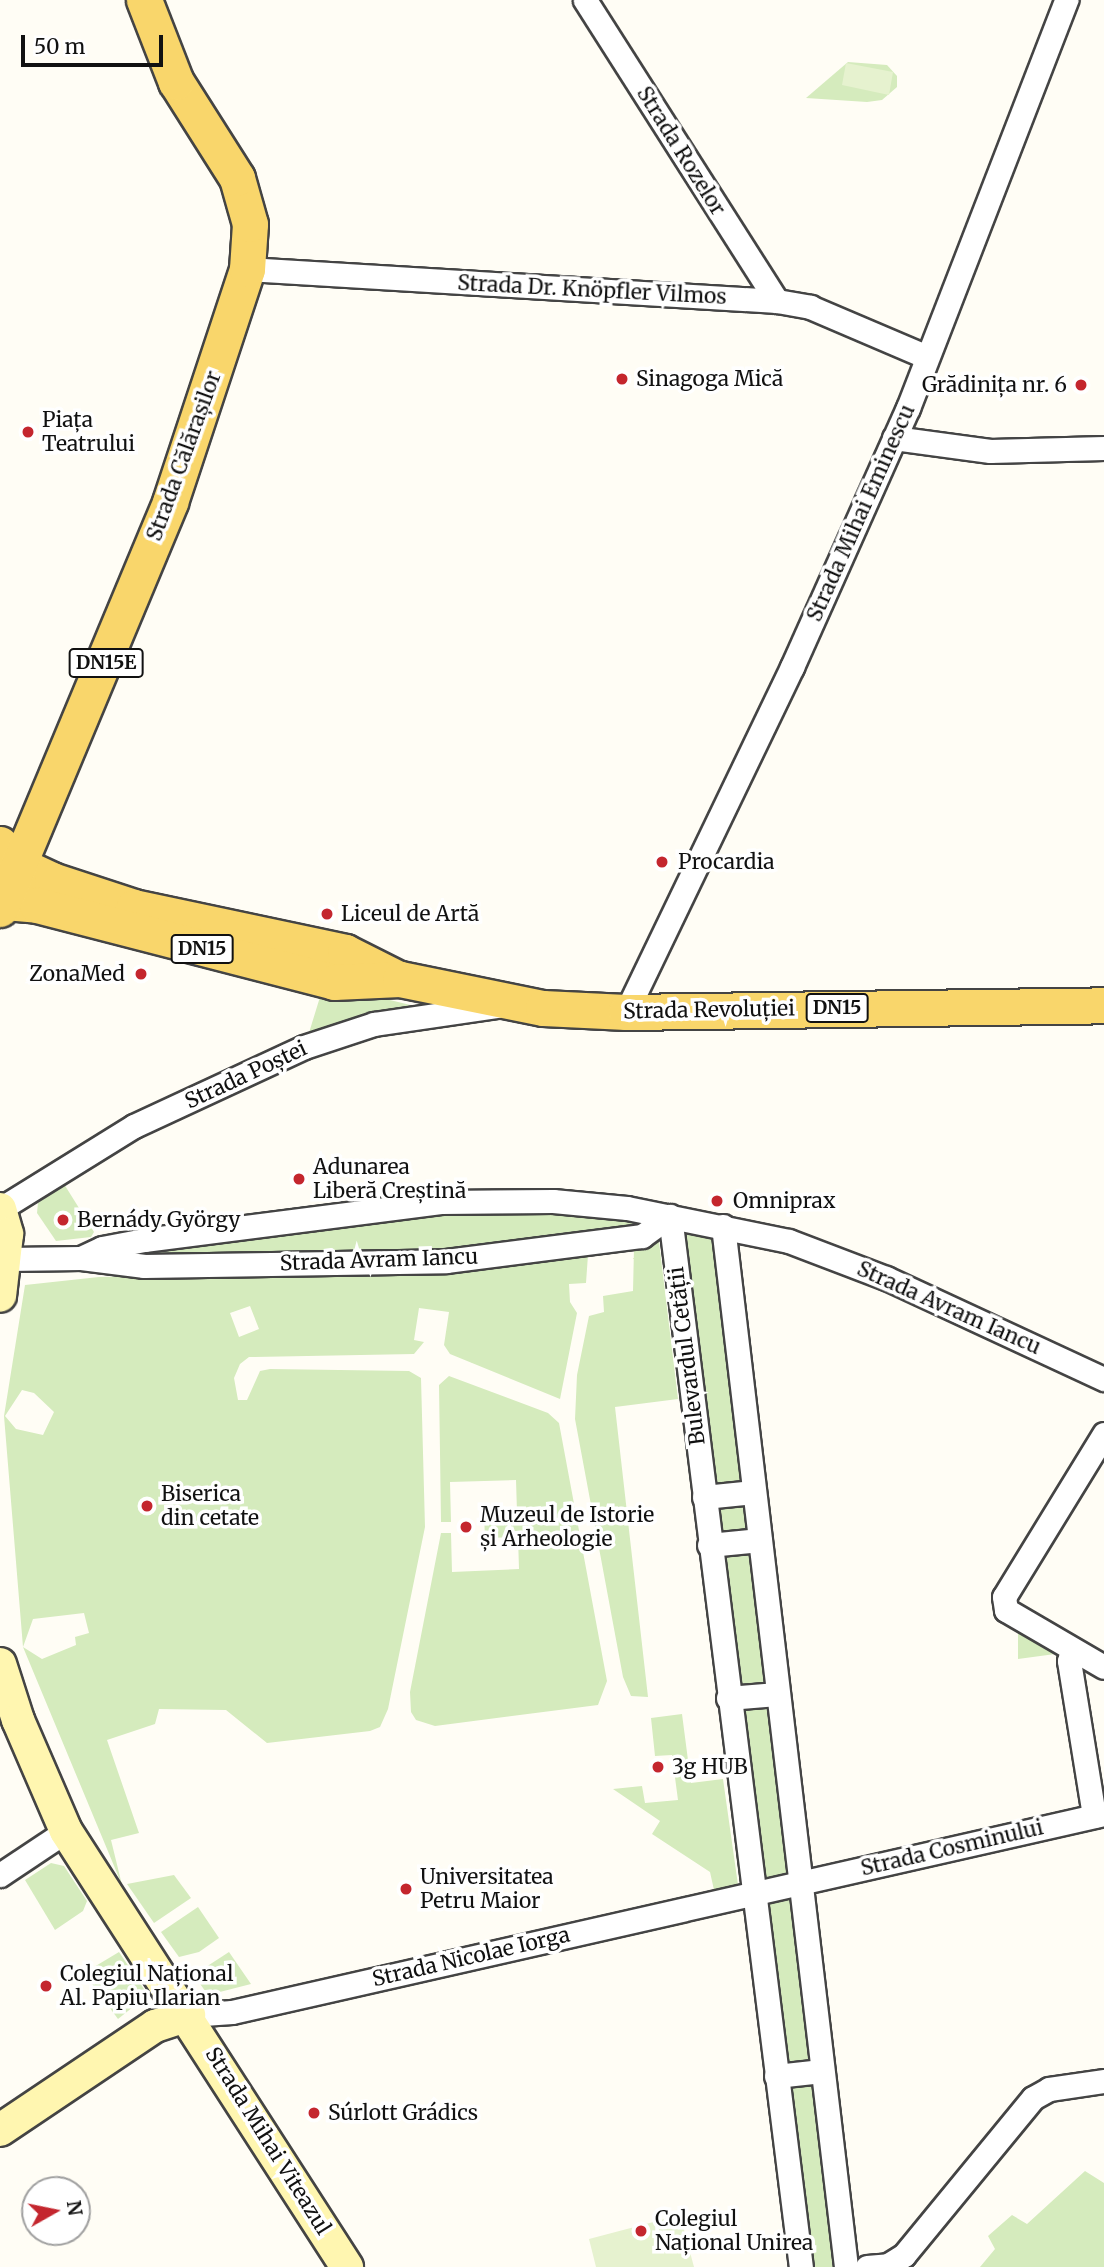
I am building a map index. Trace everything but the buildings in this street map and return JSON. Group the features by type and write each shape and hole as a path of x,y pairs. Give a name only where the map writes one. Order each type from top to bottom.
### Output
{"main road":[{"path":"145,0 169,0 162,49"},
{"name":"Strada Călărașilor","path":"2,911 9,854 43,804 170,502 247,269 250,224 237,178 176,82 145,0"},
{"path":"0,821 43,804"},
{"name":"Strada Revoluției","path":"9,854 46,878 135,907 345,951 400,979 515,1004 626,1012 1104,1005"},
{"name":"Strada Revoluției","path":"2,911 37,905 334,982 400,979"},
{"path":"0,1296 3,1229"},
{"name":"Strada Mihai Viteazul","path":"0,1664 9,1720 66,1831 189,2015 346,2267"},
{"path":"0,2130 155,2026 189,2015"}],"street":[{"name":"Strada Rozelor","path":"585,0 777,301"},
{"name":"Strada Mihai Eminescu","path":"626,1012 792,667 894,438 1066,0"},
{"name":"Strada Dr. Knöpfler Vilmos","path":"247,269 777,301 810,307 927,357"},
{"path":"894,438 990,451 1104,448"},
{"name":"Strada Poștei","path":"3,1229 134,1126 304,1047 374,1024 515,1004"},
{"name":"Strada Avram Iancu","path":"81,1258 102,1248 144,1240 442,1202 553,1201 670,1216 789,1241 844,1261 1104,1379"},
{"name":"Strada Avram Iancu","path":"3,1229 81,1258 144,1266 446,1261 642,1236 670,1216"},
{"name":"Bulevardul Cetății","path":"670,1216 752,1893 801,2267"},
{"path":"723,1226 846,2267"},
{"path":"1104,1434 1004,1597 1006,1610 1104,1667"},
{"path":"704,1497 754,1492"},
{"path":"709,1545 760,1540"},
{"path":"1074,1651 1069,1661 1099,1815"},
{"path":"728,1699 777,1695"},
{"name":"Strada Cosminului","path":"799,1884 1099,1815"},
{"path":"0,1875 66,1831"},
{"path":"752,1893 799,1884"},
{"name":"Strada Nicolae Iorga","path":"189,2015 232,2012 752,1893"},
{"path":"776,2076 822,2071"},
{"path":"867,2267 888,2265 904,2255 1033,2098 1049,2089 1104,2081"}],"green space":[{"path":"848,62 887,65 897,76 897,87 882,100 867,102 806,98"},
{"path":"846,63 893,72 889,95 842,85"},
{"path":"324,984 431,1010 357,1017 308,1036"},
{"path":"64,1184 94,1232 91,1237 56,1241 37,1213 38,1203"},
{"path":"552,1210 635,1218 637,1223 635,1228 441,1252 127,1257 127,1251 442,1211"},
{"path":"670,1216 723,1226 846,2267 801,2267"},
{"path":"659,1242 678,1399 615,1407 648,1697 631,1696 623,1677 575,1419 577,1375 589,1316 604,1312 603,1296 633,1291 634,1248 588,1255 586,1283 569,1284 570,1302 577,1313 560,1399 450,1354 444,1345 449,1312 419,1308 414,1340 424,1342 414,1354 249,1357 240,1364 234,1378 238,1400 247,1400 260,1371 270,1369 409,1371 421,1378 425,1527 388,1709 380,1727 370,1731 267,1743 226,1710 159,1709 155,1724 107,1740 139,1833 111,1840 122,1885 23,1647 4,1416 25,1285 99,1277 436,1271","holes":["250,1306 259,1329 239,1337 230,1313","22,1390 34,1393 54,1412 43,1435 16,1429 5,1416","84,1613 89,1633 75,1637 76,1645 42,1659 23,1647 33,1619"]},
{"path":"449,1376 548,1413 559,1423 607,1681 598,1705 435,1726 416,1720 411,1712 410,1692 441,1533 451,1533 452,1572 519,1569 518,1537 485,1538 484,1514 517,1512 516,1480 450,1482 451,1522 441,1522 439,1385"},
{"path":"1018,1624 1070,1652 1018,1659"},
{"path":"682,1714 691,1783 723,1779 738,1885 714,1890 710,1872 652,1834 660,1821 613,1789 642,1786 645,1803 678,1800 672,1755 655,1756 651,1718"},
{"path":"51,1863 64,1866 87,1901 83,1911 55,1930 25,1880"},
{"path":"174,1875 191,1898 154,1923 127,1884"},
{"path":"198,1907 219,1938 199,1952 179,1957 161,1932"},
{"path":"119,1952 148,1995 118,2019 84,1973"},
{"path":"229,1952 251,1984 208,1995 198,1981 209,1965"},
{"path":"1085,2171 1104,2183 1104,2267 980,2267 995,2249 988,2236 1012,2215 1027,2224"},
{"path":"680,2215 694,2267 596,2267 589,2239"}],"place":[{"name":"Sinagoga Mică","path":"622,379"},
{"name":"Grădinița nr. 6","path":"1081,385"},
{"name":"Piața Teatrului","path":"28,432"},
{"name":"Procardia","path":"662,862"},
{"name":"Liceul de Artă","path":"327,914"},
{"name":"ZonaMed","path":"141,974"},
{"name":"Adunarea Liberă Creștină","path":"299,1179"},
{"name":"Omniprax","path":"717,1201"},
{"name":"Bernády György","path":"63,1220"},
{"name":"Biserica din cetate","path":"147,1506"},
{"name":"Muzeul de Istorie și Arheologie","path":"466,1527"},
{"name":"3g HUB","path":"658,1767"},
{"name":"Universitatea Petru Maior","path":"406,1889"},
{"name":"Colegiul Național Al. Papiu Ilarian","path":"46,1986"},
{"name":"Súrlott Grádics","path":"314,2113"},
{"name":"Colegiul Național Unirea","path":"641,2231"}]}
